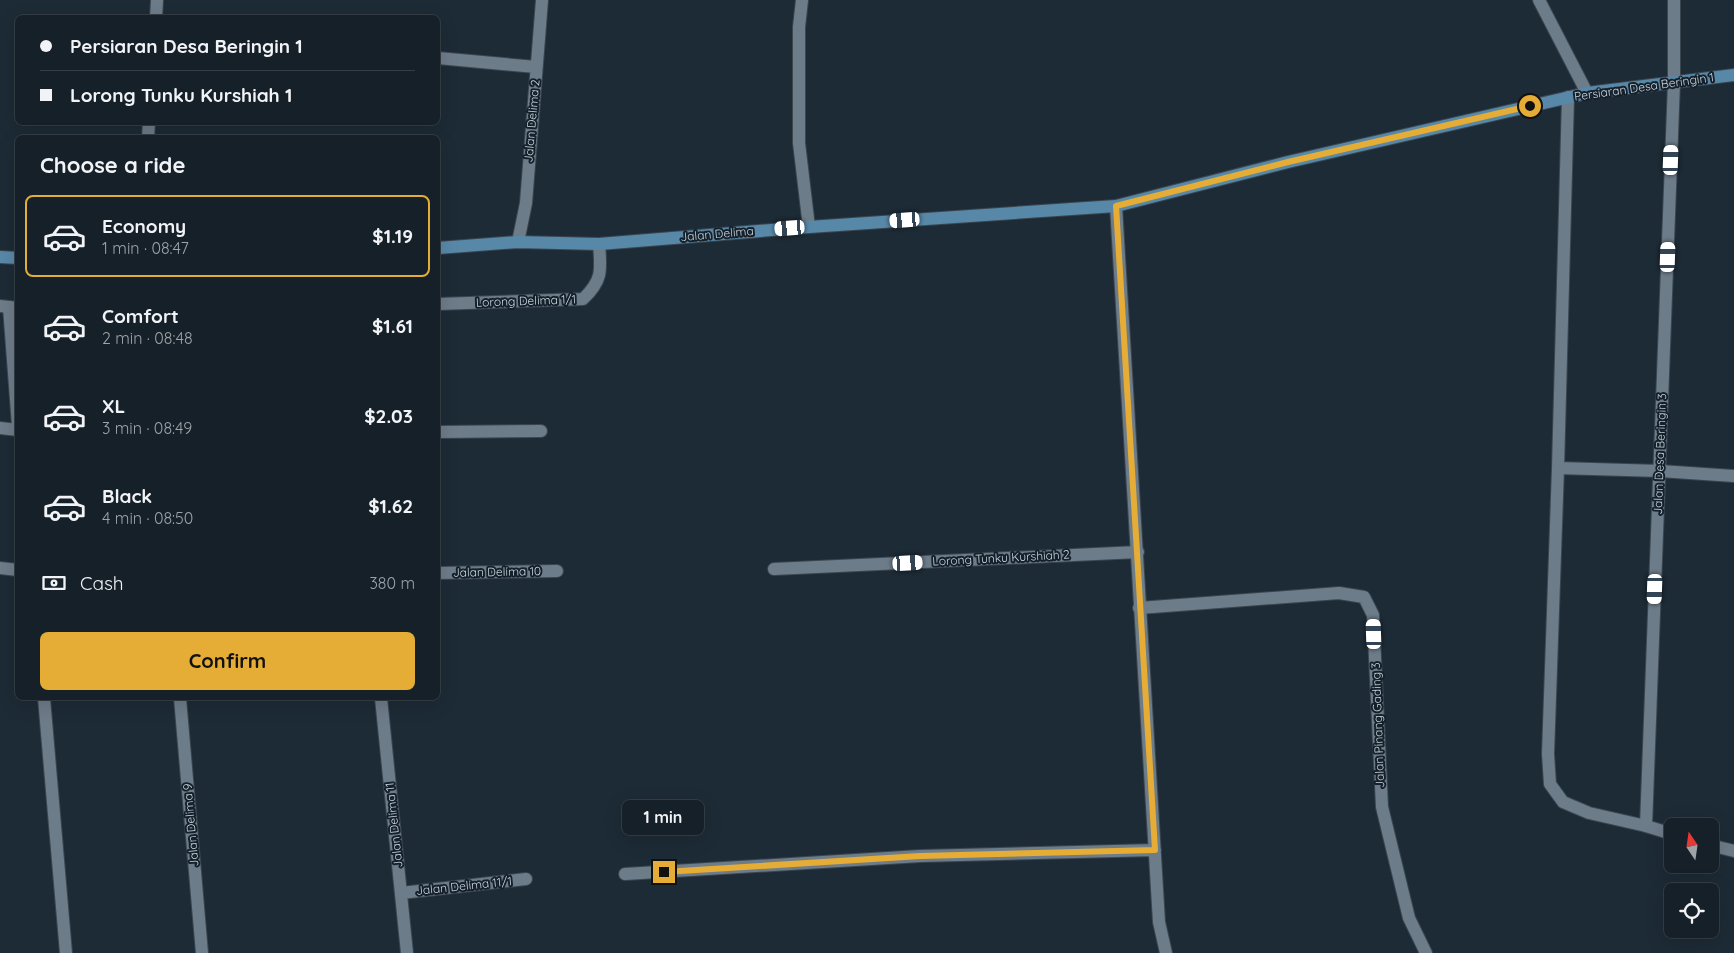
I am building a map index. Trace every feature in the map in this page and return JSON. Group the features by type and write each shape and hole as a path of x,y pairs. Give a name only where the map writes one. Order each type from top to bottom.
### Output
{"main road":[{"name":"Persiaran Desa Beringin 1","path":"1116,206 1288,162 1568,97 1734,75"},
{"name":"Jalan Delima","path":"440,248 518,242 599,244 809,227 1116,206"},
{"path":"0,257 15,258"}],"street":[{"path":"156,15 157,0"},
{"name":"Jalan Delima 2","path":"518,242 526,203 542,0"},
{"path":"802,0 799,28 799,143 809,227"},
{"path":"1539,0 1587,93"},
{"name":"Jalan Desa Beringin 3","path":"1646,826 1674,82 1674,0"},
{"path":"440,58 536,67"},
{"path":"1568,97 1548,754 1550,784 1562,802 1589,813 1664,832"},
{"path":"1116,206 1159,922 1166,953"},
{"name":"Lorong Delima 1/1","path":"440,304 583,299 594,289 601,271 599,244"},
{"path":"9,307 15,386"},
{"path":"0,428 15,430"},
{"path":"440,432 541,431"},
{"path":"1558,468 1660,471 1734,476"},
{"name":"Lorong Tunku Kurshiah 2","path":"774,569 1138,552"},
{"path":"0,568 15,570"},
{"name":"Jalan Delima 10","path":"440,573 557,571"},
{"name":"Jalan Pinang Gading 3","path":"1139,608 1339,592 1364,597 1374,615 1382,807 1410,918 1426,953"},
{"path":"44,700 66,953"},
{"name":"Jalan Delima 9","path":"180,700 202,953"},
{"name":"Jalan Delima 11","path":"381,700 406,953"},
{"path":"1719,847 1734,851"},
{"path":"625,874 920,856 1155,850"},
{"name":"Jalan Delima 11/1","path":"401,893 526,879"}],"route":[{"path":"664,872 920,856 1155,850 1116,206 1288,162 1530,106"}]}
